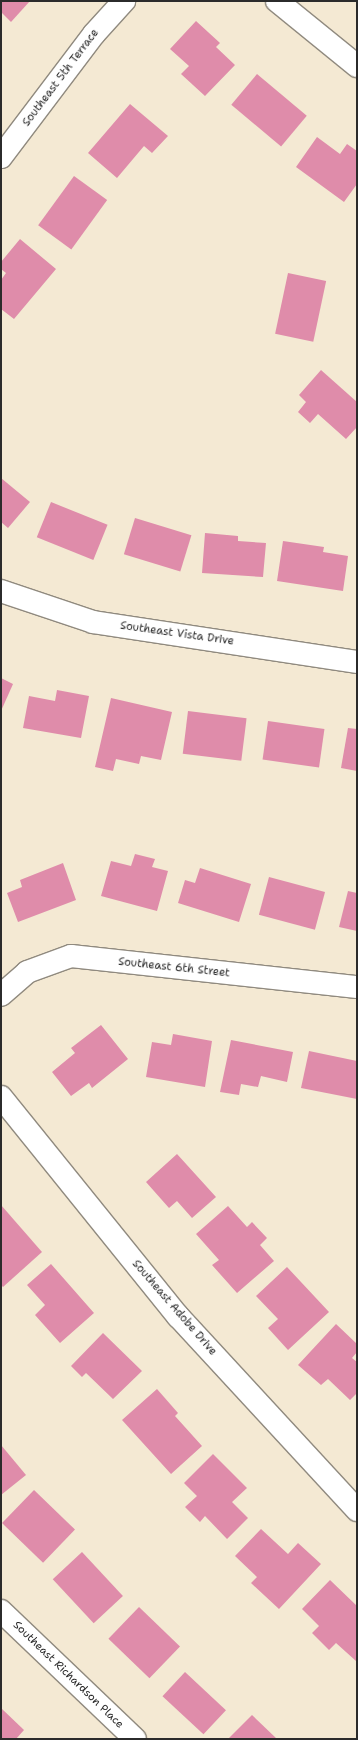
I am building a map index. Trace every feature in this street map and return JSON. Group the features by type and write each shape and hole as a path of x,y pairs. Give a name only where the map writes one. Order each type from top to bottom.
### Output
{"street":[{"name":"Southeast 5th Terrace","path":"1,157 94,34 124,1"},
{"path":"277,1 357,66"},
{"name":"Southeast Vista Drive","path":"1,591 93,622 357,662"},
{"name":"Southeast 6th Street","path":"1,995 27,972 71,956 357,987"},
{"name":"Southeast Adobe Drive","path":"1,1097 178,1316 357,1510"},
{"name":"Southeast Richardson Place","path":"1,1611 135,1739"}],"building":[{"path":"1,1 30,1 11,22 1,12"},
{"path":"196,21 220,43 216,47 235,65 205,96 181,74 189,66 170,49"},
{"path":"257,74 307,116 281,146 231,105"},
{"path":"130,104 168,136 152,153 144,146 117,178 88,153"},
{"path":"317,137 340,154 347,144 357,151 357,184 344,202 296,167"},
{"path":"74,176 107,200 71,249 38,225"},
{"path":"20,239 56,269 14,319 1,309 1,280 6,273 1,269 1,262"},
{"path":"288,273 326,281 313,342 275,334"},
{"path":"321,370 357,402 357,427 346,439 318,414 310,423 298,412 306,402 299,395"},
{"path":"1,478 30,502 8,528 1,522"},
{"path":"51,502 108,525 93,560 37,537"},
{"path":"135,518 191,535 180,572 124,554"},
{"path":"205,533 238,536 238,541 266,543 263,577 202,573"},
{"path":"283,541 324,547 323,552 348,556 343,591 277,581"},
{"path":"1,678 13,684 1,711"},
{"path":"57,690 89,696 81,738 23,728 29,696 55,701"},
{"path":"111,698 172,712 161,760 141,756 139,764 116,759 113,771 95,767"},
{"path":"188,711 247,718 241,761 183,754"},
{"path":"268,721 324,729 319,768 263,760"},
{"path":"348,728 357,729 357,771 341,768"},
{"path":"135,854 155,859 152,867 168,871 157,911 101,896 111,861 131,866"},
{"path":"63,863 76,900 18,922 7,893 22,887 20,880"},
{"path":"200,868 251,884 239,922 178,903 185,880 195,883"},
{"path":"269,877 325,892 315,930 259,915"},
{"path":"348,891 357,893 357,931 339,927"},
{"path":"101,1025 128,1059 92,1088 89,1083 71,1096 52,1072 75,1053 71,1048"},
{"path":"173,1034 212,1041 205,1087 146,1077 152,1042 171,1045"},
{"path":"231,1040 293,1052 287,1082 261,1076 258,1087 241,1084 239,1095 220,1092"},
{"path":"309,1051 357,1061 357,1099 301,1088"},
{"path":"177,1154 216,1197 192,1218 177,1201 169,1208 146,1182"},
{"path":"1,1205 42,1252 3,1287 1,1285"},
{"path":"228,1206 247,1227 252,1222 267,1238 260,1245 274,1261 237,1293 212,1265 219,1260 196,1234"},
{"path":"51,1264 94,1313 60,1343 35,1315 45,1305 27,1285"},
{"path":"287,1267 329,1312 288,1350 268,1328 278,1319 256,1296"},
{"path":"336,1324 357,1344 357,1352 352,1358 357,1362 357,1393 350,1400 328,1379 321,1385 298,1365"},
{"path":"103,1333 142,1371 113,1399 86,1373 82,1377 71,1366"},
{"path":"157,1389 178,1413 175,1416 202,1446 171,1474 122,1420"},
{"path":"1,1445 26,1475 1,1495"},
{"path":"213,1454 247,1488 232,1502 248,1518 227,1539 205,1516 200,1522 185,1507 197,1496 184,1483"},
{"path":"34,1490 75,1530 43,1563 2,1523"},
{"path":"261,1529 288,1554 298,1543 321,1564 279,1609 251,1583 257,1577 235,1556"},
{"path":"82,1552 123,1596 94,1623 53,1579"},
{"path":"330,1580 357,1606 356,1661 336,1643 329,1650 312,1633 319,1626 302,1609"},
{"path":"139,1607 180,1647 149,1678 108,1639"},
{"path":"185,1672 226,1710 203,1734 162,1696"},
{"path":"1,1708 24,1730 16,1739 1,1739"},
{"path":"252,1715 277,1739 228,1739"}]}
